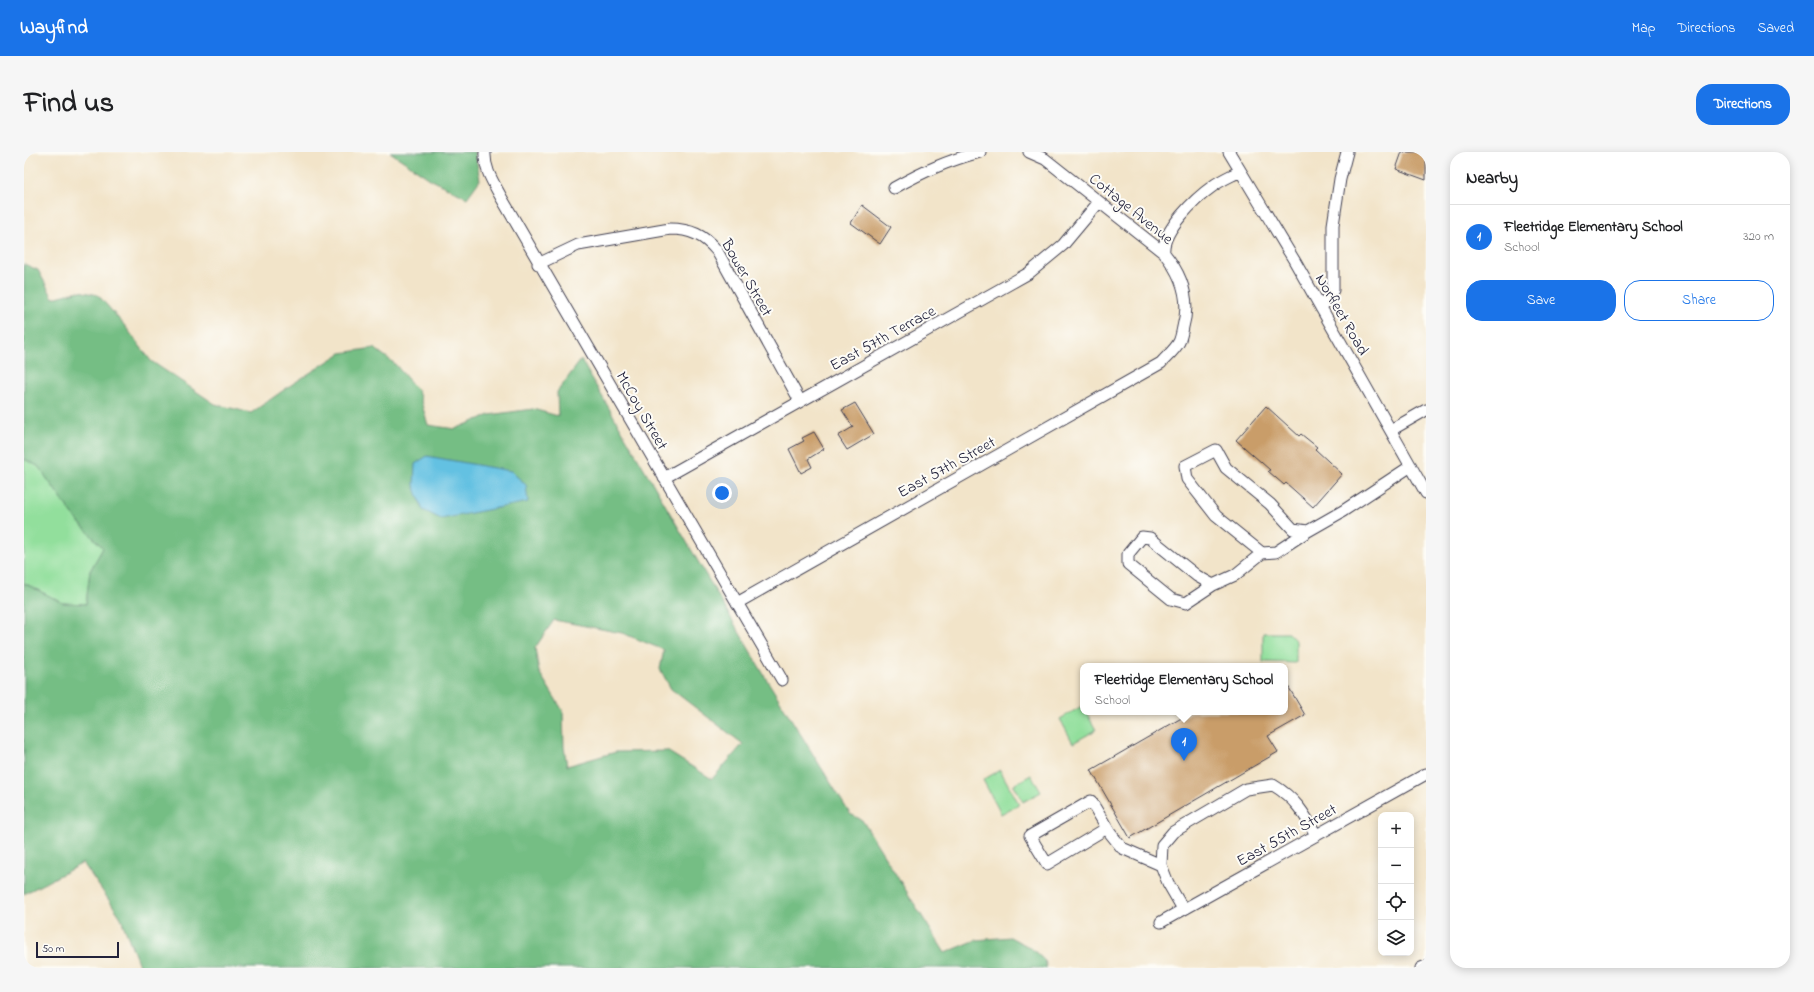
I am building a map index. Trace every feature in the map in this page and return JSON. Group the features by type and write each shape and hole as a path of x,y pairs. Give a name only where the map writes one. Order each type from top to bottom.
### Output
{"street":[{"name":"McCoy Street","path":"485,152 485,161 489,174 538,264 782,680"},
{"path":"894,188 923,171 953,159 980,152"},
{"name":"Cottage Avenue","path":"1029,152 1045,159 1164,253 1174,266 1182,280 1186,296 1186,316 1179,342 1169,354"},
{"name":"Norfleet Road","path":"1228,152 1321,308 1426,493"},
{"path":"1321,308 1333,290 1334,225 1340,179 1347,152"},
{"path":"1164,253 1163,245 1165,241 1187,208 1214,185 1240,171"},
{"name":"East 57th Terrace","path":"664,478 1029,273 1063,245 1099,202"},
{"name":"Bower Street","path":"538,264 578,245 670,229 685,229 699,234 711,243 717,251 800,401"},
{"name":"East 57th Street","path":"737,603 1161,364 1169,354"},
{"path":"1390,430 1426,410"},
{"path":"1262,553 1216,516 1187,479 1185,466 1216,450 1226,468 1270,504 1293,529 1308,531"},
{"path":"1213,585 1197,576 1150,538 1142,537 1128,554 1128,564 1172,599 1186,603 1213,585 1235,575 1262,553 1276,552 1308,531 1343,511 1411,466"},
{"name":"East 55th Street","path":"1161,922 1426,774"},
{"path":"1183,909 1168,883 1161,865 1162,845 1173,832 1246,789 1273,785 1288,794 1302,811 1316,835"},
{"path":"1107,828 1047,864 1030,836 1090,800 1107,828 1122,848 1161,865"},
{"path":"1421,968 1426,966"}],"green space":[{"path":"390,152 475,152 480,180 467,198 430,179"},
{"path":"24,264 38,270 53,298 79,291 98,295 125,326 151,361 215,404 251,413 341,353 374,348 394,363 418,391 428,425 455,429 489,415 533,409 558,416 557,392 581,360 767,680 850,814 862,820 945,953 976,940 1010,937 1031,948 1045,961 1047,968 140,968 120,916 83,863 24,894 24,583 63,603 86,604 90,571 103,548 76,519 38,466 24,459","holes":["554,620 622,633 664,650 660,669 671,689 743,744 712,779 667,751 616,752 567,766 564,747 563,711 539,672 535,648"]},
{"path":"24,459 38,466 76,519 103,548 90,571 86,604 63,603 24,583"},
{"path":"1263,633 1288,633 1296,641 1296,663 1263,662"},
{"path":"1080,707 1080,715 1088,715 1096,730 1073,743 1060,719"},
{"path":"1000,770 1019,804 1001,814 983,780"},
{"path":"1031,775 1041,792 1023,802 1013,785"}],"water":[{"path":"427,456 511,471 526,485 528,502 441,519 423,510 414,485 415,464"}],"building":[{"path":"1402,152 1421,152 1426,154 1426,180 1396,169"},
{"path":"862,205 891,227 880,244 851,223"},
{"path":"855,403 874,434 847,450 838,436 853,427 842,410"},
{"path":"1266,406 1299,436 1301,434 1317,447 1315,449 1342,474 1313,507 1286,483 1284,485 1268,471 1270,470 1236,440"},
{"path":"814,432 824,449 808,459 812,467 801,473 789,449 804,441 802,438"},
{"path":"1288,686 1305,715 1268,736 1278,752 1130,838 1091,770 1187,715 1288,715"}],"place":[{"name":"Fleetridge Elementary School","path":"1184,761"}]}
